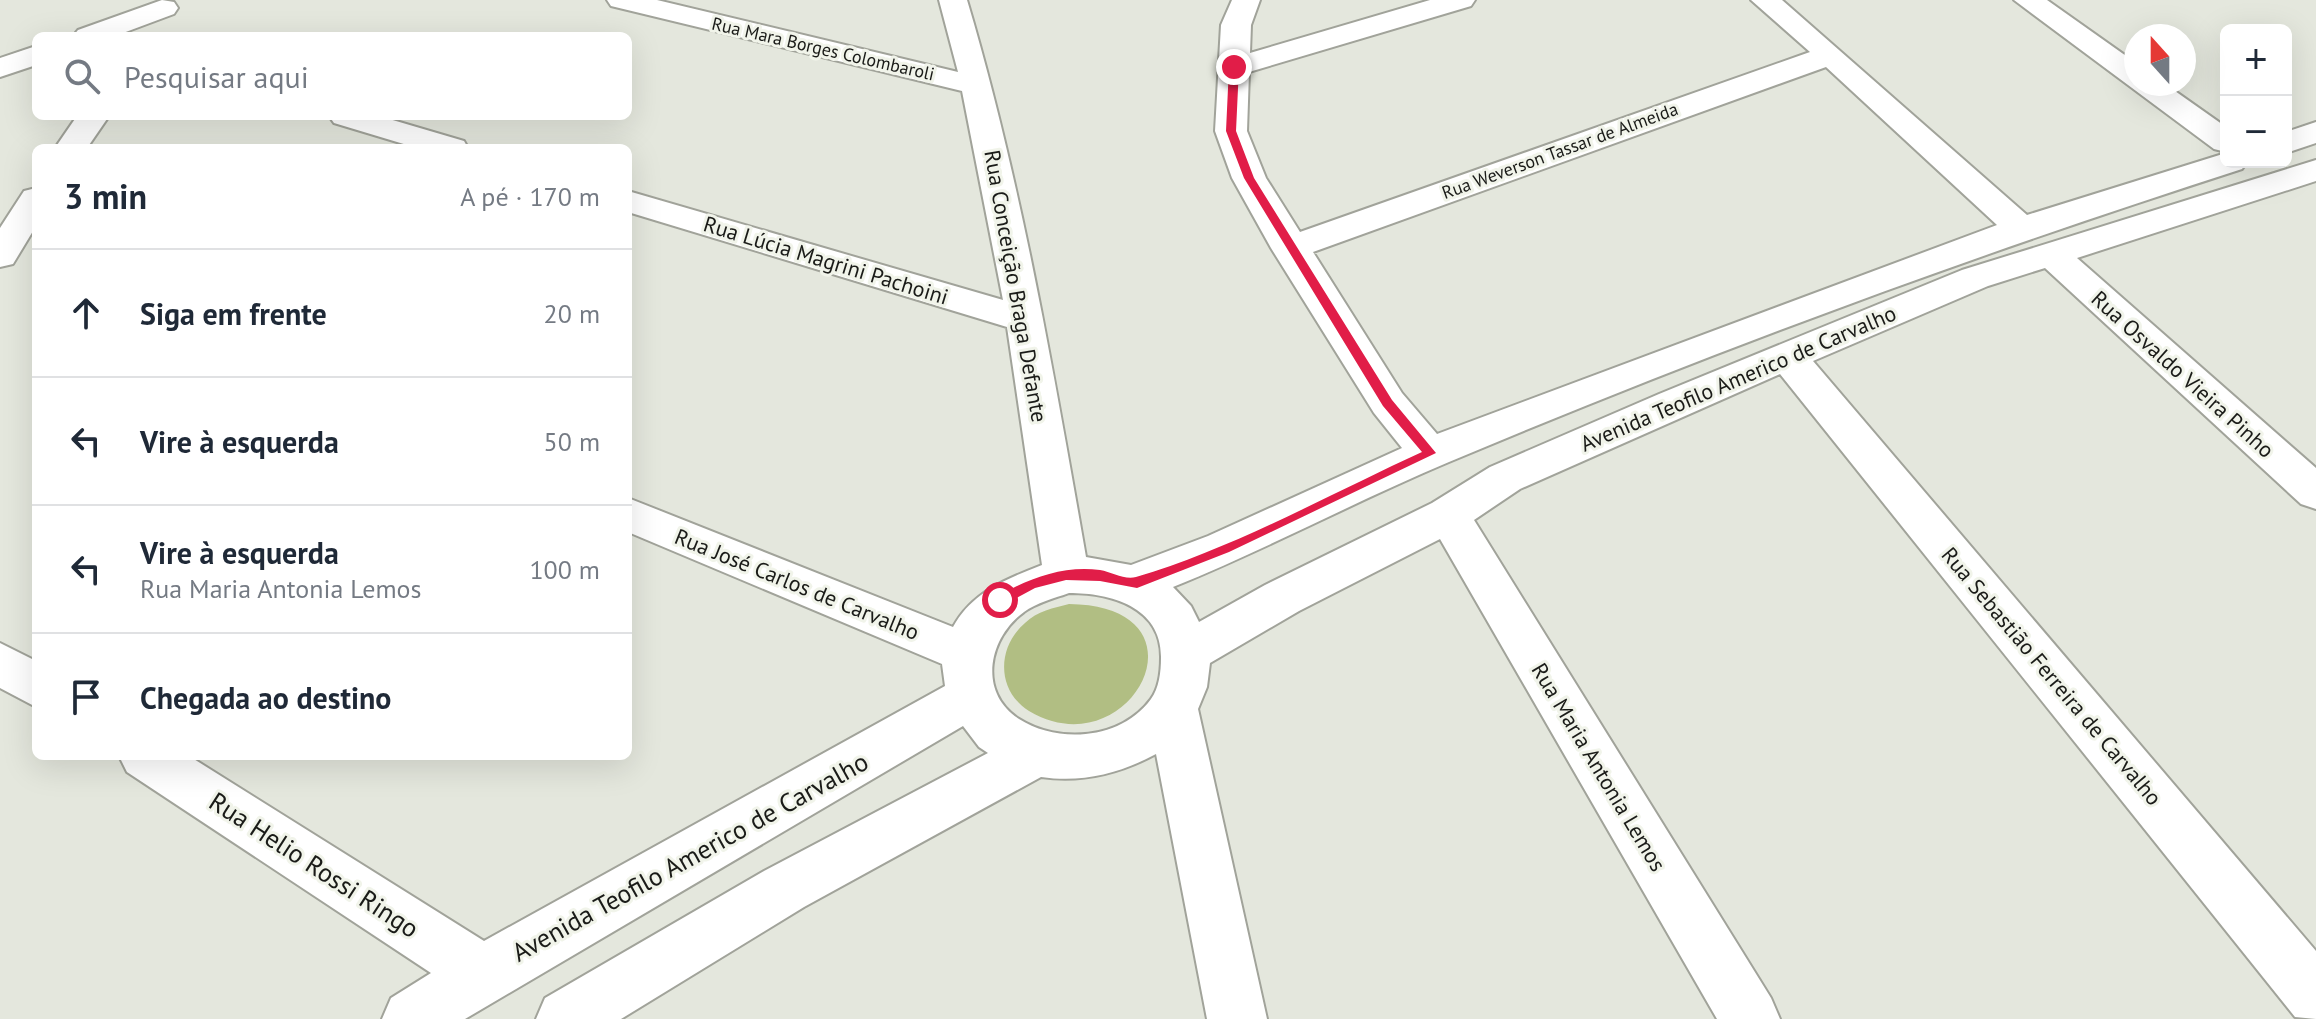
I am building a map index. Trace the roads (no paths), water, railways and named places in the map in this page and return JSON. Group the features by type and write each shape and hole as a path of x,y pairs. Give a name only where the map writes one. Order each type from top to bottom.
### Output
{"street":[{"name":"Rua Mara Borges Colombaroli","path":"621,0 979,86"},
{"name":"Rua Conceição Braga Defante","path":"953,0 979,86 1024,319 1066,575"},
{"path":"1246,0 1236,25 1231,131 1249,178 1289,248 1388,403 1430,453"},
{"path":"1234,67 1461,0"},
{"path":"1765,0 1831,55 2021,228"},
{"path":"2028,0 2124,68"},
{"path":"98,32 167,4"},
{"path":"150,32 167,4"},
{"name":"Rua Weverson Tassar de Almeida","path":"1289,248 1831,55"},
{"path":"0,68 32,56"},
{"path":"2162,96 2220,138"},
{"path":"74,144 90,120"},
{"path":"358,120 439,144"},
{"name":"Avenida Teofilo Americo de Carvalho","path":"1188,652 1282,598 1448,515 1505,478 1975,278 2051,254 2295,164 2316,132"},
{"path":"2295,164 2316,203"},
{"name":"Avenida Teofilo Americo de Carvalho","path":"1132,584 1224,548 1430,453 2021,228 2220,165"},
{"name":"Rua Lúcia Magrini Pachoini","path":"632,202 1024,319"},
{"path":"18,217 0,255 32,268"},
{"name":"Rua Osvaldo Vieira Pinho","path":"2051,254 2316,493"},
{"name":"Rua Sebastião Ferreira de Carvalho","path":"1787,356 2316,996"},
{"name":"Rua Maria Antonia Lemos","path":"1448,515 1750,1019"},
{"name":"Rua José Carlos de Carvalho","path":"632,516 968,675"},
{"path":"1066,575 1100,576 1132,584 1159,601 1178,624 1188,652 1186,681 1173,710 1148,734 1113,751 1074,759 1035,754 1001,738 977,714 968,675 978,625 1000,600 1031,583 1066,575"},
{"path":"0,663 32,683"},
{"name":"Avenida Teofilo Americo de Carvalho","path":"412,1019 968,675"},
{"path":"1173,710 1237,1019"},
{"path":"566,1019 784,889 1035,754"},
{"name":"Rua Helio Rossi Ringo","path":"151,760 483,973"}]}
